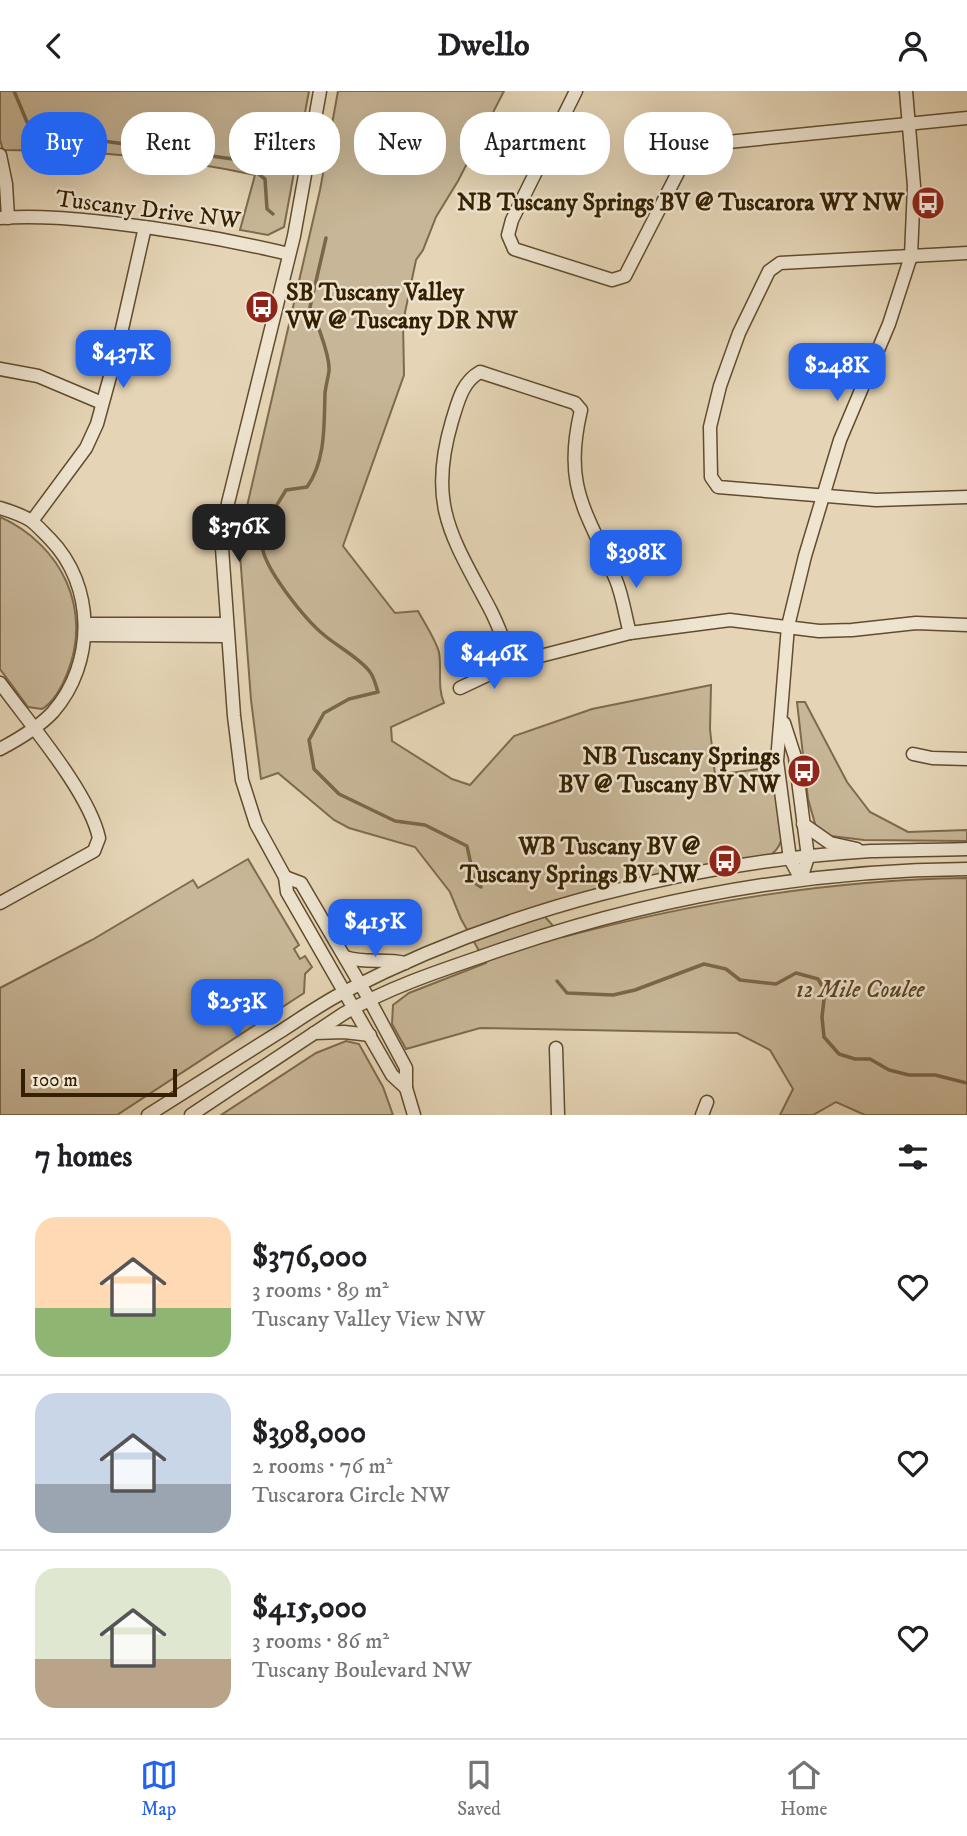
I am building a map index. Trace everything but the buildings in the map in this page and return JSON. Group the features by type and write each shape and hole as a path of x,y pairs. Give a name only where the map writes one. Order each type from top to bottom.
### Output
{"street":[{"path":"320,91 289,254 223,527 227,630 237,754 256,824 285,877 287,892 392,1075 407,1088"},
{"path":"576,91 512,220 508,235 514,249 611,281 625,276 688,153 698,145 967,118"},
{"path":"801,879 790,859 777,761 788,626 794,594 840,440 889,324 911,256 914,186 906,91"},
{"path":"0,155 6,184 4,218"},
{"name":"Tuscany Drive NW","path":"4,218 71,219 145,227 222,238 289,254"},
{"path":"32,521 86,448 97,424 145,227"},
{"path":"967,253 780,263 769,271 739,333 720,386 710,427 710,477 718,487 876,500 967,497"},
{"path":"0,369 38,376 102,403"},
{"path":"513,663 492,612 453,540 442,499 442,459 456,407 468,379 480,372 575,403 581,410 573,456 578,494 618,583 630,633"},
{"path":"0,508 32,521 72,568 86,629 80,662 71,685 54,711 33,729 0,749"},
{"path":"460,688 513,663 630,633 722,620 834,631 916,623 967,625"},
{"path":"86,629 227,630"},
{"path":"0,683 74,785 92,815 99,843 94,851 0,903"},
{"path":"781,716 795,757 807,857 801,879"},
{"path":"913,754 932,758 967,759"},
{"path":"803,824 830,843 871,851"},
{"path":"148,1115 345,991 405,963 495,928 593,897 709,872 790,859 871,851 967,849"},
{"path":"191,1115 369,999 522,942 656,904 707,893 801,879 909,870 967,869"},
{"path":"285,877 301,883 369,999 405,1068 414,1115"},
{"path":"345,957 363,961 393,960 405,963"},
{"path":"314,1033 370,1035"},
{"path":"556,1048 558,1115"},
{"path":"702,1115 708,1102"}],"green space":[{"path":"0,91 309,91 305,112 229,112 229,170 215,167 215,112 121,112 121,155 107,154 107,112 21,112 21,150 3,150 0,140"},
{"name":"12 Mile Coulee","path":"338,91 504,91 493,112 460,112 461,175 436,217 423,250 416,260 403,322 404,375 343,546 395,613 418,611 439,652 444,703 391,727 392,741 452,779 470,785 514,736 592,709 711,685 710,729 715,775 774,767 783,833 777,849 768,857 537,908 563,937 663,913 763,895 864,883 967,878 967,1115 865,1115 836,1102 813,1115 780,1115 793,1089 770,1050 737,1033 480,1028 406,1049 392,1024 393,1005 409,993 486,963 461,919 450,892 415,847 349,828 334,820 278,773 261,779 251,700 239,541 323,175 340,175 340,112 334,112"},
{"path":"255,175 294,175 284,227 268,235 240,230"},
{"path":"0,517 22,529 40,544 55,562 74,604 74,650 67,674 57,694 42,709 28,707 0,669"},
{"path":"797,702 805,702 847,782 870,812 908,832 967,830 967,841 864,840 831,836 816,827 808,799"},
{"path":"248,859 299,945 294,949 300,959 305,956 312,967 305,974 304,993 117,1115 0,1115 0,988 92,940 193,880 198,888"},
{"path":"346,1041 359,1044 383,1087 393,1115 221,1115 316,1053"}],"waterway":[{"path":"14,91 27,122 38,132 240,160 265,179 267,209 273,214"},
{"path":"326,238 310,307 313,316 310,324 312,328 319,329 329,366 321,454 307,487 286,490 268,521 262,543 276,578 296,605 324,635 366,667 373,676 378,692 349,699 324,713 309,740 314,769 339,794 395,821 425,825 467,846 475,883 481,887"},
{"path":"557,981 567,993 613,995 635,990 704,964 726,969 740,980 776,984 796,973 818,979 825,991 822,1017 824,1037 839,1054 855,1059 870,1059 889,1070 909,1075 935,1075 967,1083"}],"place":[{"name":"NB Tuscany Springs BV @ Tuscarora WY NW","path":"928,203"},
{"name":"SB Tuscany Valley VW @ Tuscany DR NW","path":"262,307"},
{"name":"NB Tuscany Springs BV @ Tuscany BV NW","path":"804,771"},
{"name":"WB Tuscany BV @ Tuscany Springs BV NW","path":"725,861"}]}
